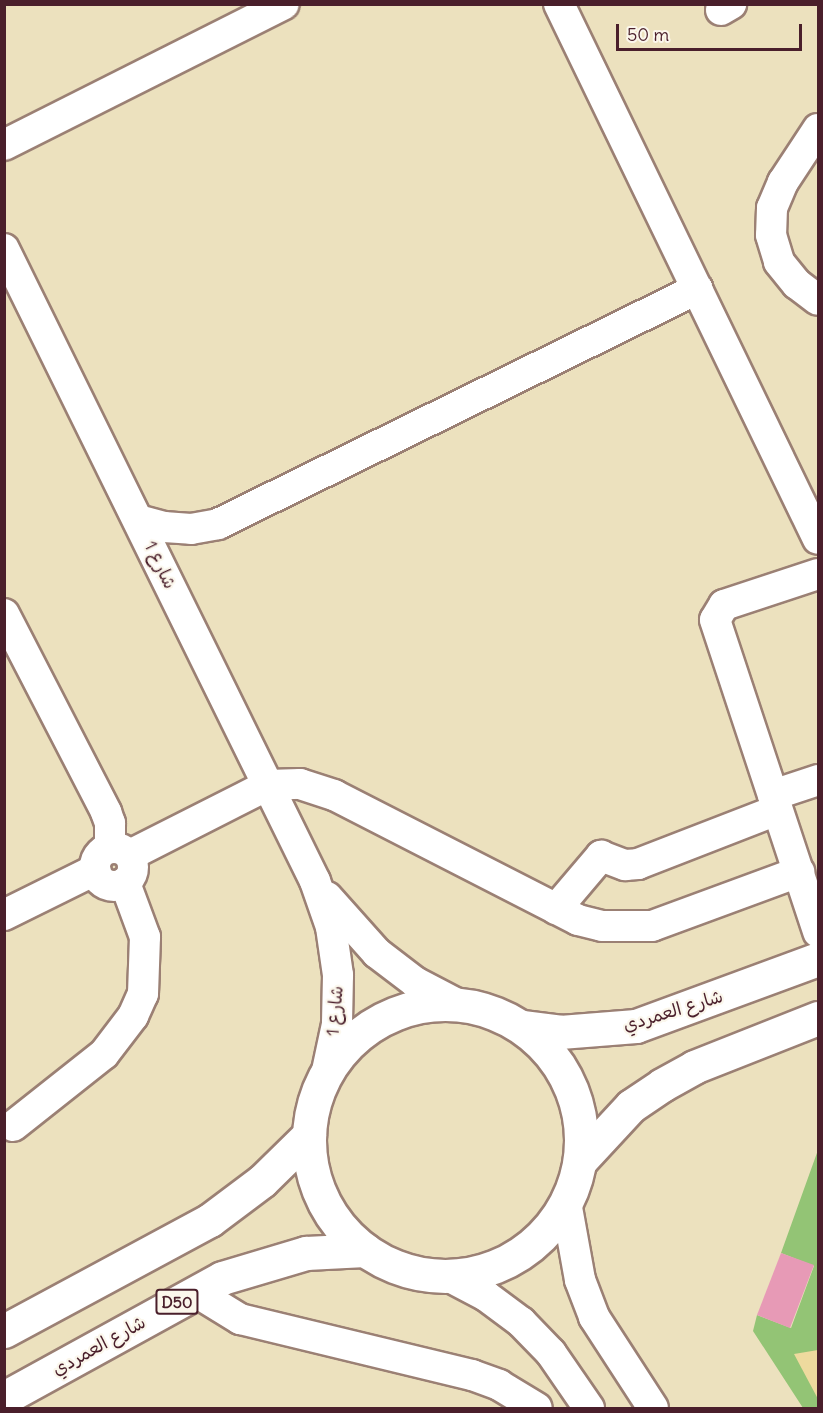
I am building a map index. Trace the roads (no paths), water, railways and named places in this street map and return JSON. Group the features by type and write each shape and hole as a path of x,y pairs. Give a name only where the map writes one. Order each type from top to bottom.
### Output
{"main road":[{"name":"شارع العمردي","path":"522,1027 560,1032 636,1026 819,959"},
{"path":"457,1004 480,1008 522,1027 545,1047 563,1072 575,1100 581,1130 580,1161 566,1202 550,1227 521,1252 477,1273 448,1276 419,1274 391,1265 365,1250 341,1227 323,1200 312,1168 309,1135 311,1113 327,1071 350,1041 382,1018 418,1006 457,1004"},
{"path":"580,1161 631,1106 662,1085 694,1067 819,1018"},
{"path":"4,1331 210,1220 262,1181 309,1135"},
{"name":"شارع العمردي","path":"4,1398 196,1292 278,1259 365,1250"}],"street":[{"path":"4,145 284,4"},
{"path":"559,4 819,539"},
{"path":"819,129 783,182 772,208 771,235 779,262 797,284 819,300"},
{"name":"شارع 1","path":"4,249 315,881 331,927 338,975 337,1024 327,1071"},
{"path":"138,520 164,527 192,529 218,524 697,289"},
{"path":"819,574 724,604 715,620 819,932"},
{"path":"4,614 111,823 115,864 145,937 144,985 133,1016 104,1054 13,1126"},
{"path":"556,909 601,855 625,865 638,864 819,780"},
{"path":"4,915 115,864 268,785 300,784 334,795 556,909 602,926 652,926 799,873"},
{"name":"شارع 1","path":"315,881 343,919 377,953 415,982 457,1004"},
{"path":"566,1202 580,1280 594,1317 653,1408"},
{"path":"448,1276 486,1296 521,1322 551,1353 589,1408"},
{"path":"196,1292 240,1318 472,1375 499,1385 537,1408"}]}
